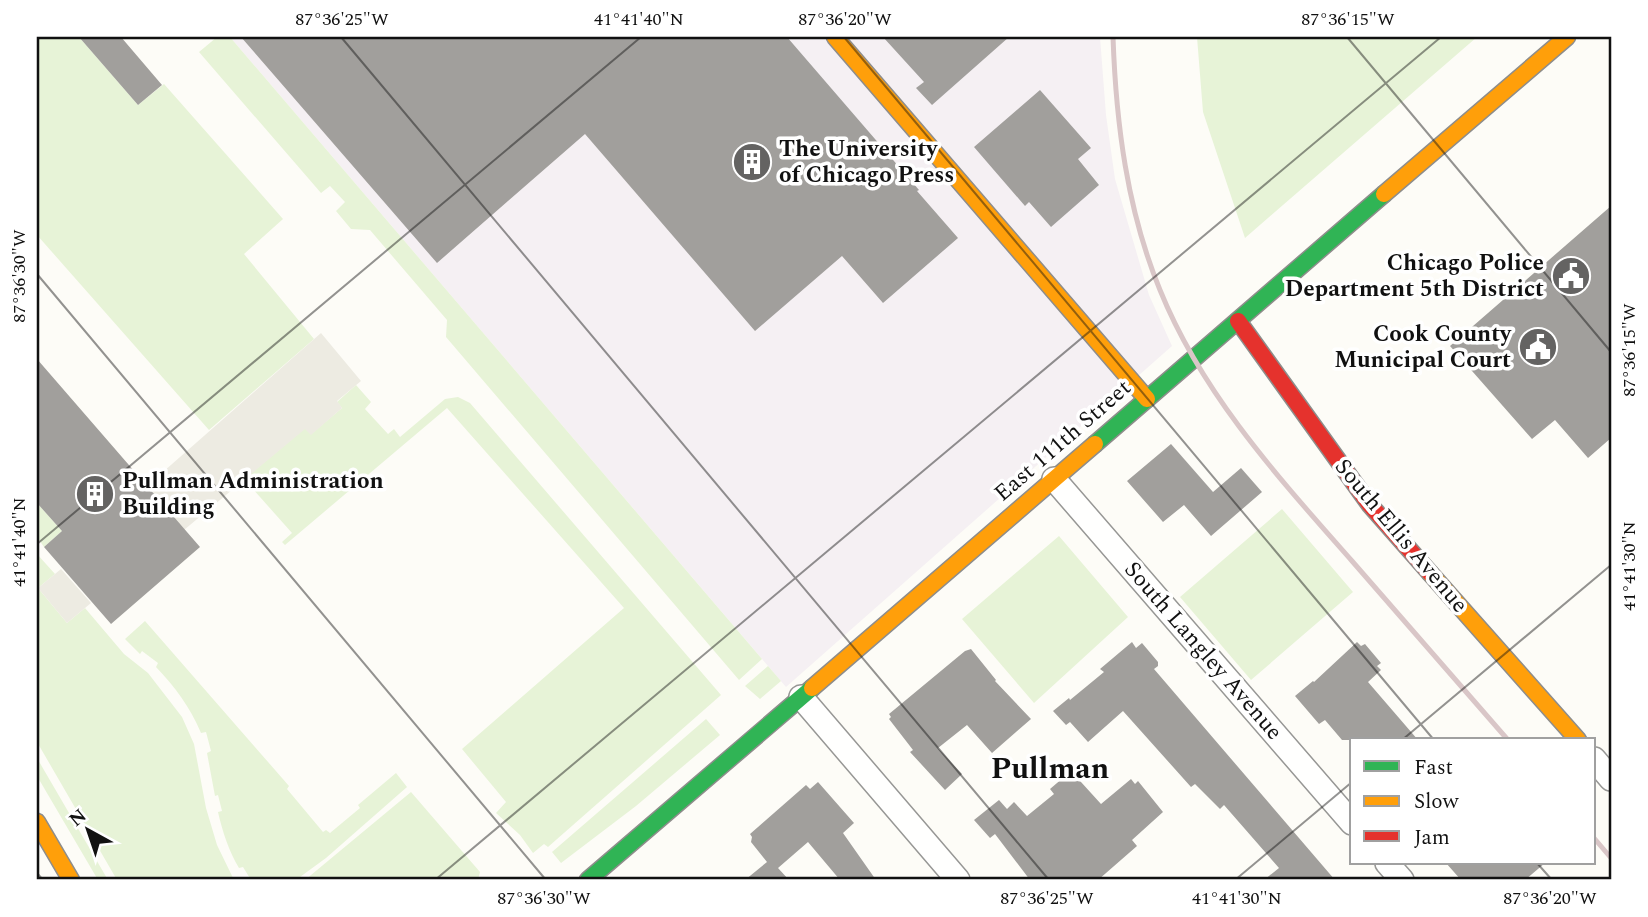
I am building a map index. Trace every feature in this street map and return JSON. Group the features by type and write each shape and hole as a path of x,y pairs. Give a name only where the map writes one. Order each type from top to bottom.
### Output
{"main road":[{"path":"835,37 1147,399"},
{"name":"East 111th Street","path":"588,880 1567,37"},
{"name":"South Ellis Avenue","path":"1238,321 1370,505 1576,738"},
{"path":"37,822 71,880"}],"street":[{"name":"South Langley Avenue","path":"1054,479 1350,821"},
{"path":"801,697 958,880"},
{"path":"1388,864 1402,880"}],"shaded area":[{"path":"230,37 1100,37 1106,115 1115,179 1149,295 1172,346 786,687"},
{"path":"321,333 361,381 337,401 342,408 311,435 305,429 184,530 147,486"},
{"path":"61,569 91,603 67,623 38,588"}],"green space":[{"path":"37,37 79,37 138,105 164,84 283,219 244,254 314,339 209,430 37,235"},
{"path":"217,37 230,37 762,659 739,680 446,337 447,320 370,230 351,229 336,211 345,202 330,186 321,193 199,52"},
{"path":"1197,37 1477,37 1245,238 1203,112"},
{"path":"356,385 371,402 365,409 388,434 394,429 400,437 445,399 458,397 470,403 721,695 548,847 544,844 533,853 520,835 496,813 506,802 462,749 624,608 447,408 285,545 282,542 292,533 244,479 305,428 311,434 342,408 337,402"},
{"path":"37,503 62,531 44,547 37,537"},
{"path":"1282,509 1353,592 1251,680 1180,597"},
{"path":"1059,536 1128,617 1034,703 962,619"},
{"path":"37,554 55,574 38,588 67,623 85,608 124,654 148,673 182,717 194,744 206,808 217,845 234,880 117,880 37,742"},
{"path":"145,621 289,786 287,789 323,832 326,830 330,833 396,773 407,787 326,858 300,877 293,880 251,880 243,867 239,868 224,833 218,812 222,811 218,795 215,796 207,753 211,751 206,732 201,733 182,698 156,667 158,663 142,651 140,654 125,639"},
{"path":"768,666 781,681 760,699 745,686"},
{"path":"706,719 720,735 636,806 561,863 552,852"},
{"path":"37,758 108,880 98,880 37,776"},
{"path":"411,792 480,872 478,880 305,880"}],"building":[{"path":"79,37 121,37 162,85 138,105"},
{"name":"The University of Chicago Press","path":"241,37 787,37 958,238 883,303 842,256 755,331 585,134 437,263"},
{"path":"883,37 1009,37 932,105 916,88 924,82"},
{"path":"1040,90 1091,148 1078,159 1099,185 1051,227 1029,202 1025,206 974,147"},
{"name":"Chicago Police Department 5th District","path":"1611,206 1611,438 1588,458 1555,420 1532,439 1450,346"},
{"name":"Pullman Administration Building","path":"37,359 200,547 111,624 44,547 62,531 37,503"},
{"path":"1171,444 1213,492 1241,468 1262,492 1211,536 1184,505 1163,522 1127,481"},
{"path":"1132,642 1136,648 1142,643 1158,662 1154,669 1335,880 1264,880 1279,868 1224,805 1220,809 1195,784 1191,787 1123,711 1088,742 1070,722 1066,725 1053,711 1104,672 1100,669"},
{"path":"1357,642 1361,646 1365,644 1381,663 1377,666 1381,670 1368,682 1416,738 1342,740 1325,720 1319,724 1295,696"},
{"path":"971,649 995,681 1031,719 992,753 967,725 938,748 962,774 945,790 910,752 913,750 889,719 889,714 965,651"},
{"path":"1071,771 1101,804 1131,779 1135,784 1138,781 1163,812 1132,840 1137,846 1098,880 1030,880 995,834 990,838 974,820 999,800 1007,809 1014,802 1027,816 1054,794 1050,789"},
{"path":"818,782 854,823 843,833 876,880 840,880 808,842 778,868 789,880 745,880 767,862 751,842 750,834 806,785 810,789"},
{"path":"1447,864 1544,864 1525,880 1461,880"}],"railway":[{"path":"1113,37 1120,134 1139,229 1160,290 1197,364 1270,466 1506,738"},
{"path":"1596,840 1611,858"}],"traffic: fast":[{"path":"1095,444 1384,194"},
{"path":"588,880 812,688"}],"traffic: slow":[{"path":"835,37 1147,399"},
{"path":"1384,194 1567,37"},
{"path":"812,688 1095,444"},
{"path":"1430,573 1576,738"},
{"path":"37,822 71,880"}],"traffic: jam":[{"path":"1238,321 1370,505 1430,573"}],"place":[{"name":"The University of Chicago Press","path":"752,162"},
{"name":"Chicago Police Department 5th District","path":"1571,276"},
{"name":"Cook County Municipal Court","path":"1538,347"},
{"name":"Pullman Administration Building","path":"95,494"}],"district":[{"name":"Pullman","path":"1050,769"}]}
